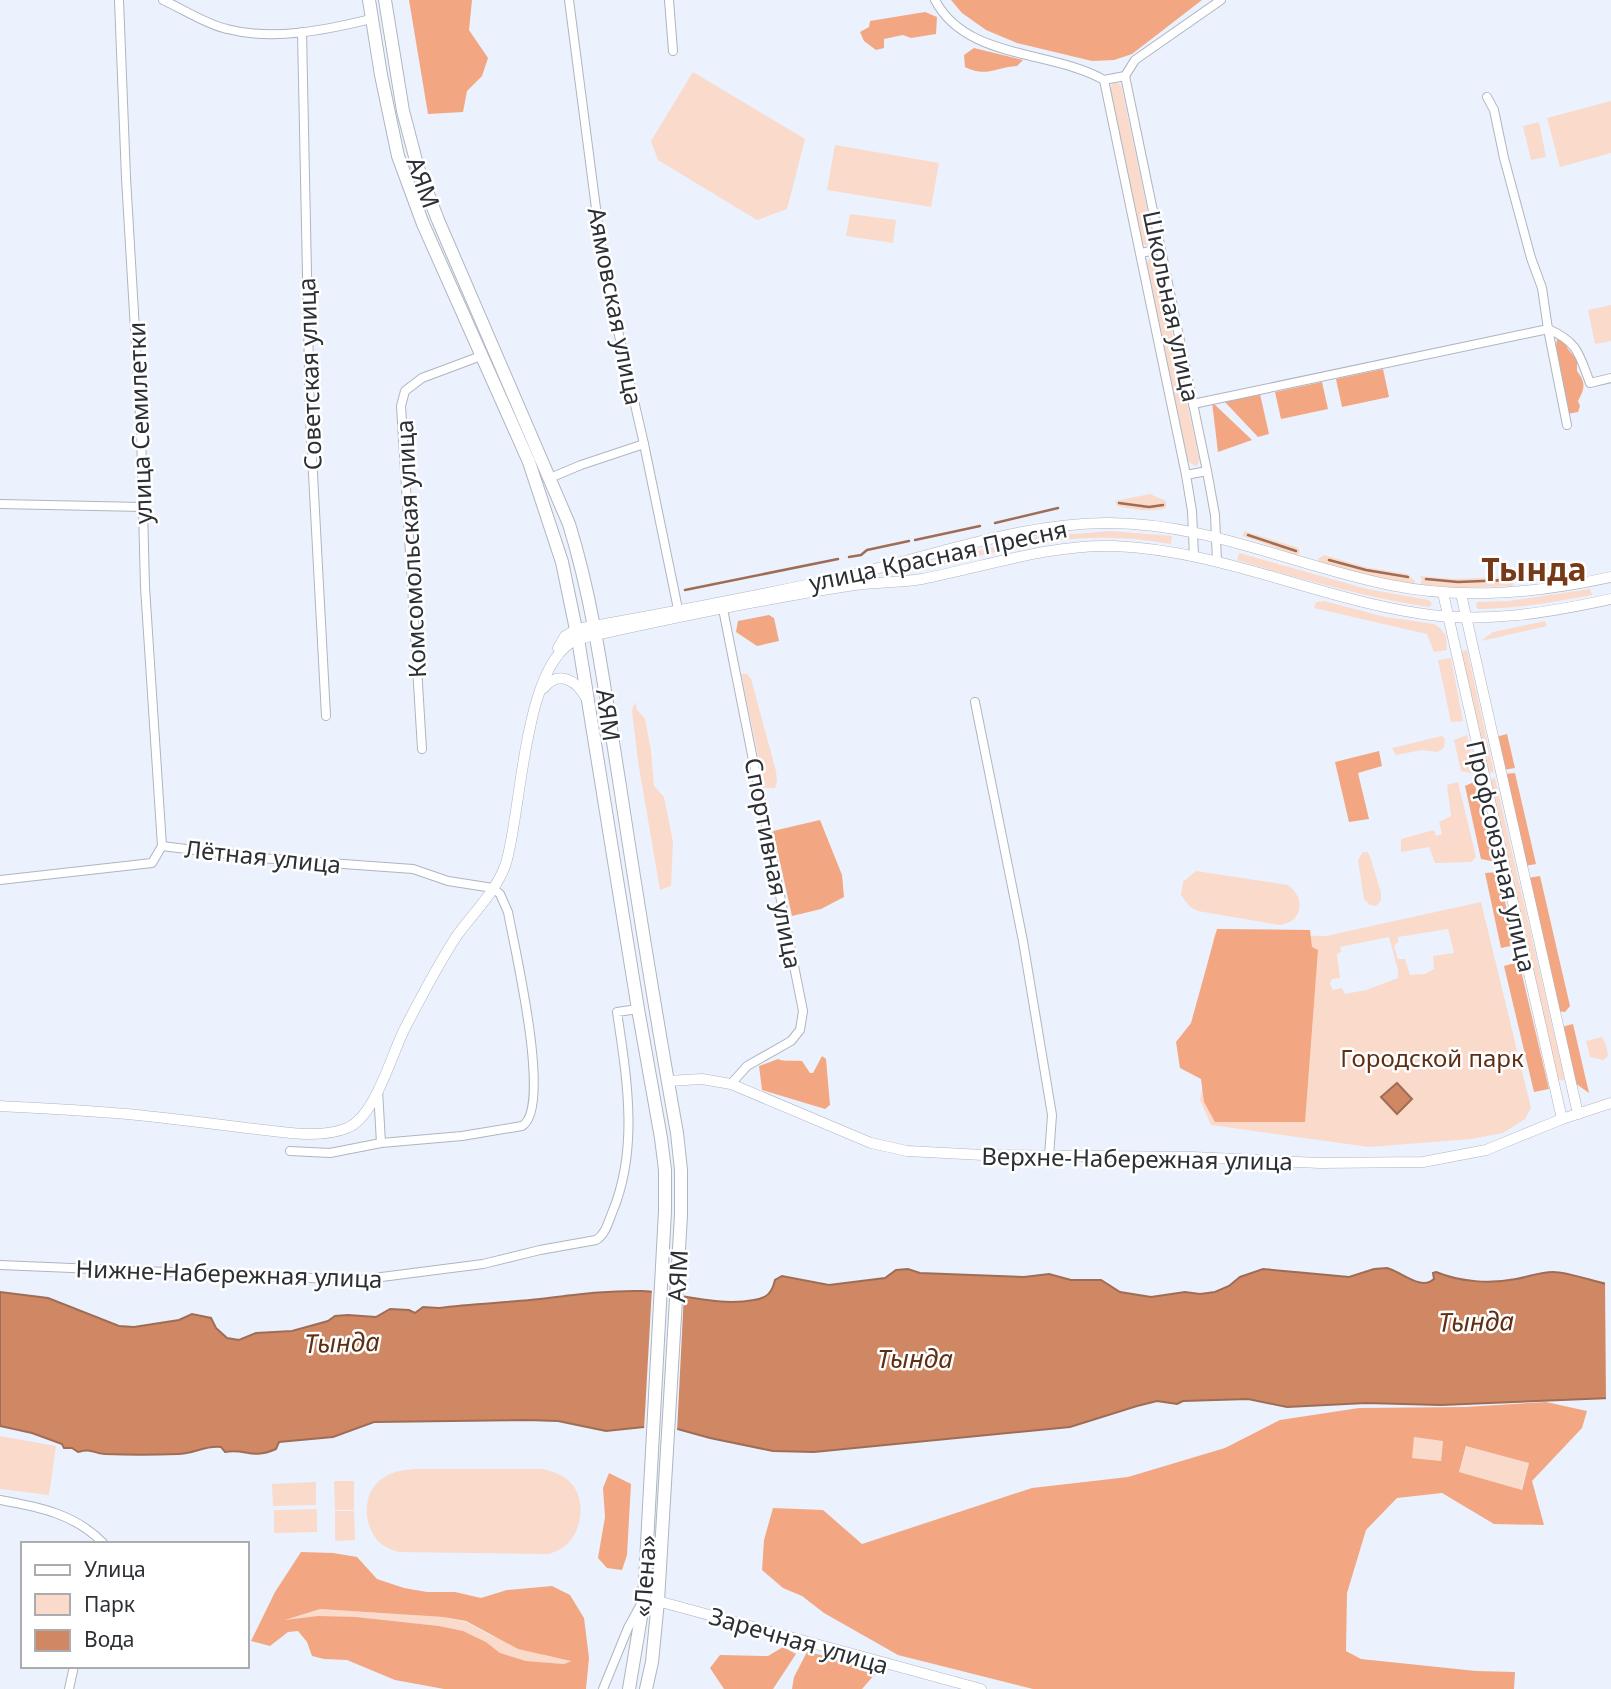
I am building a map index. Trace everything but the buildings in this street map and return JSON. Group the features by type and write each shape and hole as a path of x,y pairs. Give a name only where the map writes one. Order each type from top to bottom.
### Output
{"highway":[{"name":"АЯМ","path":"369,0 398,156 423,224 533,474 562,562 577,634 665,1170 651,1462"},
{"name":"АЯМ","path":"385,0 403,111 418,168 569,524 596,630 681,1170 667,1463"},
{"name":"«Лена»","path":"629,1689 644,1599 651,1462"},
{"name":"«Лена»","path":"646,1689 652,1662 658,1601 667,1463"}],"street":[{"name":"улица Семилетки","path":"119,0 145,587 162,846"},
{"path":"163,0 226,29 263,33 302,32 371,19"},
{"name":"Аямовская улица","path":"569,0 604,270 678,609"},
{"path":"669,0 673,51"},
{"path":"935,0 948,17 976,39 1070,65 1104,80 1125,76 1135,60 1220,0"},
{"name":"Советская улица","path":"302,32 309,405 326,716"},
{"name":"Школьная улица","path":"1125,76 1207,471 1217,537 1217,561"},
{"name":"Школьная улица","path":"1104,80 1186,475 1194,556"},
{"path":"1487,97 1494,110 1531,258 1542,288 1567,425"},
{"path":"1141,253 1160,249"},
{"path":"1193,404 1548,329 1566,337 1579,353 1590,383 1611,378"},
{"name":"Комсомольская улица","path":"422,749 401,406 405,391 422,378 481,356"},
{"path":"550,478 644,444"},
{"path":"1186,475 1207,471"},
{"path":"0,504 143,507"},
{"name":"улица Красная Пресня","path":"596,630 678,609 846,576 953,547 1054,527 1129,524 1193,532 1374,582 1443,593 1521,593 1611,578"},
{"name":"улица Красная Пресня","path":"596,630 847,586 922,578 1030,554 1081,547 1140,548 1194,556 1371,604 1448,617 1523,615 1611,599"},
{"name":"Профсоюзная улица","path":"1443,593 1562,1119"},
{"name":"Профсоюзная улица","path":"1461,594 1578,1114"},
{"name":"Спортивная улица","path":"723,609 803,1011 800,1030 791,1041 747,1066 731,1084"},
{"path":"0,1106 127,1114 310,1133 333,1132 358,1122 372,1102 404,1031 449,948 493,888 505,865 530,731 551,665 565,645 577,634 596,630"},
{"path":"1452,634 1470,631"},
{"path":"539,697 551,680 564,678 576,684 589,703"},
{"path":"975,702 1023,941 1052,1115 1049,1156"},
{"name":"Лётная улица","path":"0,880 152,863 162,846 260,858 413,869 448,881 493,888"},
{"path":"290,1151 330,1153 381,1143 462,1136 522,1126 530,1118 533,1087 532,1042 508,912 500,894 493,888"},
{"name":"Нижне-Набережная улица","path":"0,1265 358,1280 483,1264 596,1240 603,1235 618,1199 626,1159 629,1100 617,1012 638,1009"},
{"name":"Верхне-Набережная улица","path":"667,1081 702,1079 731,1084 871,1143 907,1151 1193,1157 1320,1163 1423,1162 1486,1150 1562,1119 1611,1103"},
{"path":"1555,1089 1571,1086"},
{"path":"378,1088 381,1143"},
{"path":"0,1500 66,1516 90,1529 102,1542"},
{"path":"603,1689 628,1628 644,1599"},
{"name":"Заречная улица","path":"644,1599 981,1689"},
{"path":"69,1689 74,1668"}],"green space":[{"path":"693,72 805,139 787,209 757,220 658,160 651,141"},
{"path":"1114,81 1121,85 1154,241 1150,247 1143,244 1110,88"},
{"path":"1611,101 1611,153 1560,167 1547,118"},
{"path":"1539,122 1546,157 1531,160 1523,126"},
{"path":"835,145 939,163 931,207 827,190"},
{"path":"850,214 896,220 893,243 846,236"},
{"path":"1150,257 1157,262 1199,459 1198,465 1195,466 1188,461 1147,263"},
{"path":"1611,305 1611,341 1595,344 1588,310"},
{"path":"1150,494 1166,501 1166,508 1135,509 1117,506 1115,501"},
{"path":"1110,531 1172,536 1171,544 1119,538 1065,540 1019,547 927,568 924,566 925,563 1037,537"},
{"path":"1244,531 1299,548 1300,554 1295,555 1243,536"},
{"path":"1239,553 1367,589 1429,600 1432,604 1429,607 1405,603 1309,581 1237,560"},
{"path":"1324,555 1365,567 1407,574 1415,581 1414,584 1373,578 1320,563 1318,559"},
{"path":"1420,576 1453,579 1507,577 1512,578 1513,586 1453,588 1420,584"},
{"path":"1590,589 1592,595 1549,603 1492,609 1476,607 1477,602 1509,601"},
{"path":"1324,601 1385,617 1434,624 1446,636 1447,650 1434,652 1427,634 1314,608 1316,602"},
{"path":"1545,621 1547,626 1481,641 1493,632"},
{"path":"1467,650 1494,772 1488,773 1461,652"},
{"path":"1451,658 1463,721 1451,722 1438,660"},
{"path":"741,674 747,674 751,679 776,771 775,788 765,788"},
{"path":"635,702 637,710 645,719 654,786 664,797 673,842 671,886 660,890 638,761 632,711"},
{"path":"1467,735 1476,774 1461,771 1454,740"},
{"path":"1442,736 1445,739 1444,748 1437,752 1422,750 1396,755 1392,748"},
{"path":"1495,778 1563,1081 1558,1079 1489,780"},
{"path":"1458,782 1476,857 1471,862 1435,863 1429,847 1401,852 1401,839 1434,830 1436,836 1442,834 1439,822 1451,816 1447,785"},
{"path":"1363,852 1370,856 1381,893 1381,900 1376,906 1370,905 1364,899 1358,860"},
{"path":"1196,871 1288,885 1298,896 1297,915 1293,920 1279,925 1198,911 1190,907 1181,895 1183,882"},
{"name":"Городской парк","path":"1481,902 1531,1108 1525,1119 1503,1133 1471,1139 1369,1147 1211,1125 1200,1100 1204,1078 1192,1029 1215,933 1326,936","holes":["1448,929 1454,953 1433,956 1434,969 1425,974 1410,975 1405,959 1398,959 1394,946 1398,937","1389,937 1398,978 1366,990 1345,994 1342,988 1333,990 1330,984 1332,979 1340,978 1337,954 1341,952 1340,947"]},
{"path":"1602,1037 1608,1056 1603,1060 1590,1057 1586,1041"},
{"path":"0,1436 56,1446 49,1495 0,1489"},
{"path":"1414,1437 1443,1440 1441,1461 1411,1458"},
{"path":"1467,1445 1529,1463 1521,1490 1459,1472"},
{"path":"415,1469 543,1469 553,1472 575,1488 580,1505 579,1524 570,1541 549,1554 398,1552 375,1537 368,1522 367,1505 372,1490 383,1478 394,1472"},
{"path":"334,1481 354,1481 354,1510 335,1510"},
{"path":"316,1482 316,1505 273,1506 272,1484"},
{"path":"317,1509 317,1532 274,1533 274,1510"},
{"path":"335,1511 354,1511 355,1540 335,1541"},
{"path":"320,1609 443,1617 466,1622 492,1636 547,1656 572,1660 564,1664 526,1661 500,1653 486,1642 463,1631 439,1626 356,1617 279,1622"}],"shaded area":[{"path":"409,0 472,0 469,30 488,58 482,76 467,91 463,112 428,114"},
{"path":"951,0 1202,0 1132,54 1114,60 1092,61 1017,43 986,30 962,13"},
{"path":"925,12 937,17 936,34 911,38 903,35 884,39 884,48 876,50 864,41 860,32 869,27 870,21"},
{"path":"974,48 1023,60 1017,66 979,72 965,67 964,55"},
{"path":"1563,338 1577,360 1577,371 1583,386 1578,412 1567,414 1555,352 1557,339"},
{"path":"1383,369 1389,397 1342,407 1336,379"},
{"path":"1322,382 1328,409 1281,419 1275,392"},
{"path":"1260,394 1269,434 1258,437 1224,401"},
{"path":"1212,402 1252,440 1218,452"},
{"path":"769,615 774,618 779,641 757,646 736,632 738,621"},
{"path":"1507,734 1515,768 1503,770 1496,737"},
{"path":"1379,751 1382,766 1358,773 1369,819 1349,822 1335,762"},
{"path":"1515,773 1536,864 1525,866 1504,774"},
{"path":"1474,782 1496,862 1481,859 1465,786"},
{"path":"820,820 842,875 844,897 821,909 792,916 773,831"},
{"path":"1498,872 1515,945 1501,948 1485,873"},
{"path":"1540,876 1570,1006 1565,1012 1558,1011 1528,878"},
{"path":"1217,929 1310,930 1312,947 1318,950 1305,1122 1215,1122 1204,1102 1201,1079 1180,1068 1176,1042 1191,1023"},
{"path":"1519,962 1549,1089 1534,1092 1504,966"},
{"path":"1573,1024 1589,1093 1575,1083 1562,1027"},
{"path":"822,1056 826,1059 830,1105 825,1109 762,1090 759,1066 778,1059 802,1061 810,1073 813,1073"},
{"path":"1546,1402 1587,1411 1582,1428 1532,1481 1544,1525 1494,1524 1442,1493 1397,1498 1366,1530 1347,1593 1346,1651 1361,1659 1476,1671 1515,1672 1514,1689 1033,1689 898,1655 824,1613 802,1596 783,1588 762,1570 764,1540 773,1508 823,1510 862,1544 1032,1488 1128,1477 1225,1448 1280,1420 1359,1408 1465,1407","holes":["1414,1437 1443,1441 1441,1461 1412,1458","1466,1446 1529,1463 1522,1490 1459,1472"]},
{"path":"609,1473 631,1484 627,1555 622,1570 607,1568 598,1558 605,1517 603,1488"},
{"path":"301,1552 357,1557 377,1579 427,1592 455,1592 481,1598 507,1590 552,1586 570,1595 584,1618 589,1658 586,1689 444,1689 395,1680 347,1660 312,1656 307,1642 298,1631 288,1632 270,1646 251,1641 275,1592","holes":["320,1609 443,1617 466,1621 518,1649 571,1661 564,1664 526,1661 500,1653 486,1642 463,1631 439,1626 356,1617 318,1616 285,1620"]},
{"path":"783,1647 796,1654 773,1689 724,1689 710,1668 720,1655 768,1656"},
{"path":"807,1652 840,1659 876,1673 862,1689 792,1689 794,1677"}],"water":[{"path":"1397,1083 1412,1099 1397,1114 1381,1097"},
{"name":"Тында","path":"1387,1268 1423,1283 1434,1279 1433,1273 1436,1272 1465,1280 1486,1282 1553,1272 1611,1285 1611,1398 1441,1405 1366,1403 1287,1407 1248,1399 1183,1401 1177,1404 1157,1401 1070,1427 814,1452 773,1451 663,1425 606,1431 558,1421 527,1420 374,1422 333,1437 279,1442 276,1449 260,1454 225,1452 221,1447 215,1447 184,1454 114,1454 78,1452 32,1433 0,1426 0,1292 48,1298 119,1326 134,1327 179,1320 192,1314 211,1318 216,1328 227,1338 239,1340 256,1333 292,1331 328,1321 335,1316 376,1317 390,1309 415,1313 423,1307 439,1308 600,1292 656,1292 712,1301 740,1302 766,1296 775,1280 782,1276 829,1285 885,1278 896,1270 908,1269 920,1273 1024,1277 1049,1274 1071,1280 1101,1280 1120,1292 1151,1297 1185,1292 1215,1292 1240,1277 1263,1269 1349,1277"}],"pier":[{"path":"1605,1280 1611,1282 1611,1401 1606,1402"},
{"path":"652,1288 673,1289 684,1293 677,1432 663,1429 644,1430"}],"waterway":[{"path":"1119,503 1149,507 1163,505"},
{"path":"995,523 1058,508"},
{"path":"915,540 980,526"},
{"path":"1248,535 1296,551"},
{"path":"849,557 861,555 867,550 909,541"},
{"path":"685,590 838,559"},
{"path":"1329,560 1408,577"},
{"path":"1426,579 1458,582 1507,580"}],"district":[{"name":"Тында","path":"1534,568"}]}
